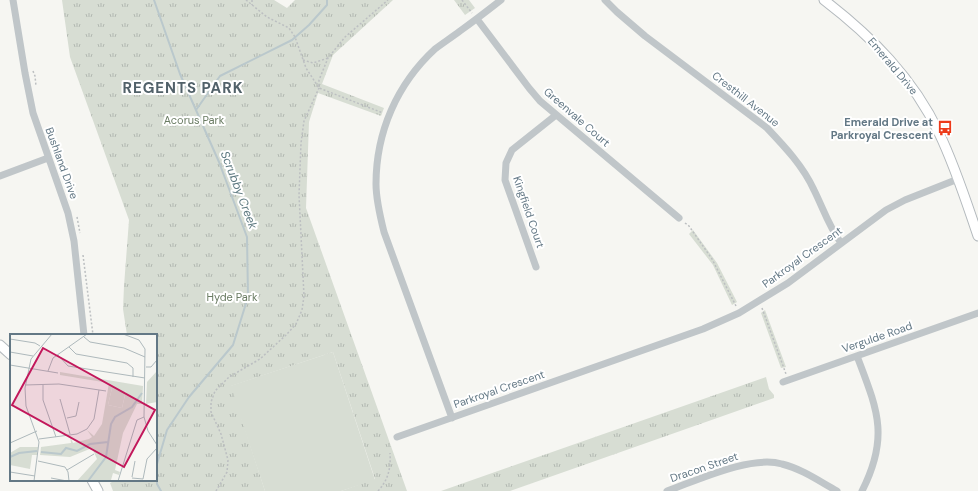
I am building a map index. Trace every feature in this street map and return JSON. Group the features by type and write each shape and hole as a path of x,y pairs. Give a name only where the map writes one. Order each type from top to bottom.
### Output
{"street":[{"name":"Bushland Drive","path":"13,0 33,113 68,213 74,241 84,334"},
{"name":"Parkroyal Crescent","path":"501,0 436,48 419,65 395,100 388,115 377,164 376,184 384,232 452,418 696,332 739,313 788,283 886,210 905,200 958,179"},
{"name":"Cresthill Avenue","path":"605,0 644,36 771,133 802,168 814,189 833,231 841,243"},
{"name":"Emerald Drive","path":"824,0 867,35 906,79 927,109 939,131 978,236"},
{"name":"Greenvale Court","path":"477,19 540,101 679,218"},
{"name":"Kingfield Court","path":"536,267 505,180 506,163 512,150 556,115"},
{"path":"0,176 48,158"},
{"name":"Vergulde Road","path":"786,381 978,313"},
{"path":"0,345 10,354"},
{"path":"857,356 874,401 878,422 878,442 874,462 862,491"},
{"path":"397,437 452,418"},
{"name":"Dracon Street","path":"667,491 742,464 762,461 780,463 796,468 837,491"},
{"path":"93,481 98,491"}],"path":[{"path":"246,0 267,17 289,28 295,37 309,75 319,88 388,115"},
{"path":"252,0 252,5"},
{"path":"216,491 227,472 228,460 221,434 210,412 211,402 215,391 228,377 260,359 286,335 296,324 302,310 304,296 299,212 301,144 304,121 319,88 319,80 328,58 345,37 388,0"},
{"path":"462,0 477,19"},
{"path":"303,60 314,63 328,58"},
{"path":"679,218 688,226 712,259 739,313"},
{"path":"762,308 786,381"},
{"path":"378,491 384,484 390,472 390,453"}],"green space":[{"path":"62,0 274,0 287,8 295,0 393,0 333,55 322,84 384,108 381,116 318,93 309,122 306,208 407,491 341,491 375,479 333,352 231,386 265,491 113,491 110,483 114,481 157,481 157,334 127,334 123,309 129,220 70,57"},
{"path":"454,0 469,0 475,8 465,15"},
{"path":"693,230 717,263 737,302 732,305 713,265 689,234"},
{"path":"765,310 786,367 781,368 761,313"},
{"path":"333,352 375,480 341,491 265,491 230,386"},
{"path":"766,377 769,389 774,395 774,398 510,491 441,491"}],"waterway":[{"name":"Scrubby Creek","path":"154,0 180,74 219,162 247,237 248,297 233,345 189,397 167,430 157,464 157,484 161,491"},
{"path":"196,110 220,76 292,40 309,25 327,5 327,0"}],"place":[{"name":"Emerald Drive at Parkroyal Crescent","path":"945,128"}],"district":[{"name":"REGENTS PARK","path":"183,88"}],"park label":[{"name":"Acorus Park","path":"194,120"},
{"name":"Hyde Park","path":"232,297"}]}
